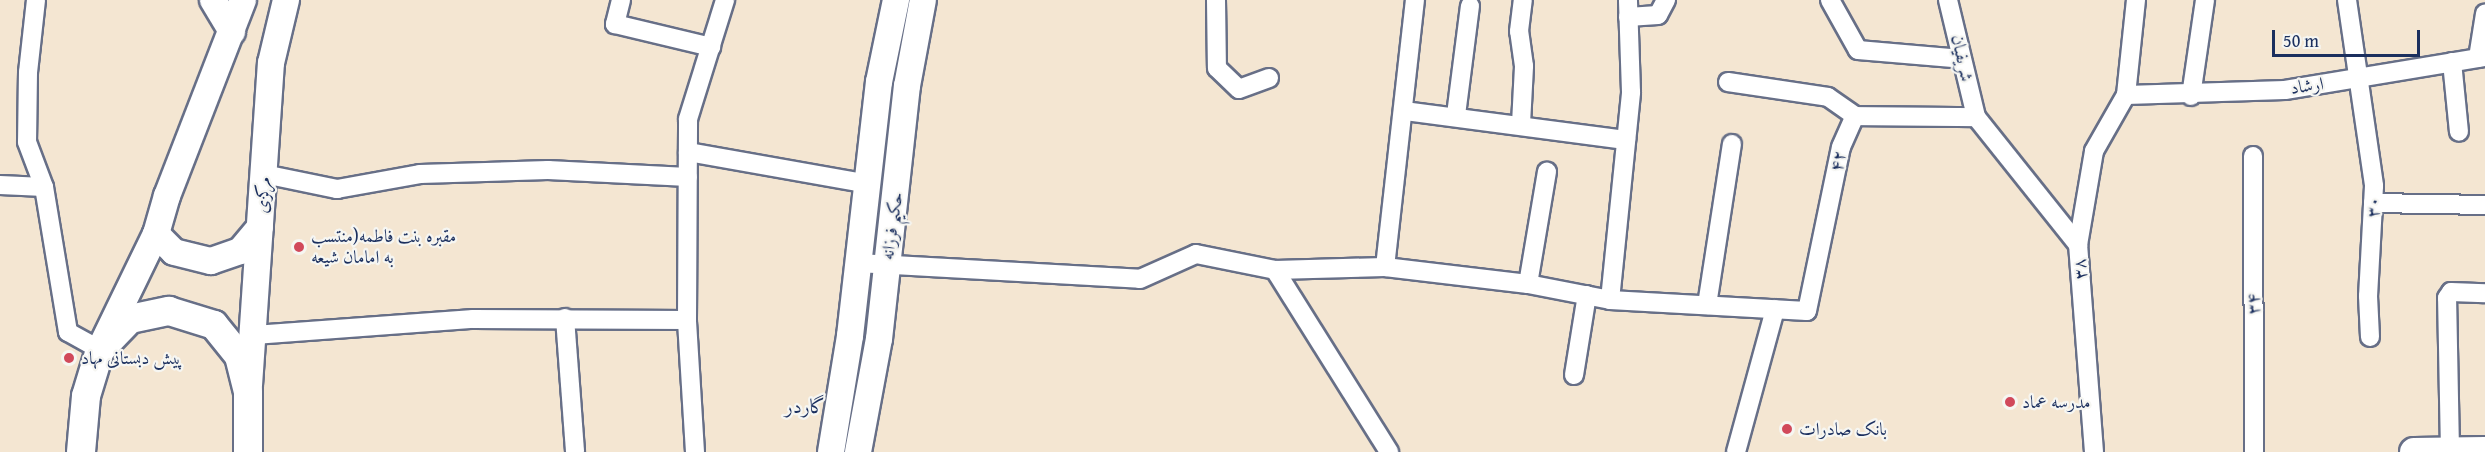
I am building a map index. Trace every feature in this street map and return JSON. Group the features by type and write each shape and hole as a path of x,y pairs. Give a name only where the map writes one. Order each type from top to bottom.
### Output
{"main road":[{"path":"81,452 86,396 100,350 130,319 168,310 192,315 214,325 239,356 248,391 248,452"},
{"path":"2414,452 2485,451"}],"street":[{"path":"36,0 28,72 27,142 44,187 68,332 100,350 156,234 167,196 243,0"},
{"path":"213,0 232,32"},
{"name":"مرکزی","path":"248,391 254,335 271,63 286,0"},
{"path":"621,0 615,24 711,47"},
{"path":"695,452 687,320 688,119 726,0"},
{"name":"حکیم فرزانه","path":"831,452 850,336 879,82 896,0"},
{"name":"حکیم فرزانه","path":"858,452 879,339 907,86 923,0"},
{"path":"1216,0 1217,68 1239,89 1269,78"},
{"path":"1385,267 1405,111 1415,0"},
{"path":"1521,124 1524,66 1519,31 1522,0"},
{"path":"1610,300 1631,92 1628,9 1658,15 1666,0"},
{"path":"1830,0 1858,50 1962,59"},
{"name":"شریفیان","path":"1948,0 1976,117"},
{"path":"2126,95 2136,0"},
{"path":"2191,96 2205,0"},
{"name":"۳۰","path":"2347,0 2374,186 2370,337"},
{"path":"1456,115 1470,6"},
{"path":"2482,57 2485,14"},
{"name":"ارشاد","path":"2126,95 2191,96 2284,90 2482,57"},
{"path":"2452,62 2458,132"},
{"path":"1728,82 1828,97 1855,116 1976,117 2078,245"},
{"name":"۳۸","path":"2094,452 2078,245 2094,151 2126,95"},
{"path":"1405,111 1456,115 1626,140"},
{"name":"۴۲","path":"1775,309 1807,311 1840,147 1855,116"},
{"path":"1707,305 1732,144"},
{"path":"688,152 869,184"},
{"name":"۳۴","path":"2253,156 2254,452"},
{"path":"264,174 337,189 420,174 548,170 688,177"},
{"path":"1528,284 1546,172"},
{"path":"0,185 44,187"},
{"path":"2373,203 2485,205"},
{"path":"156,234 174,252 211,261 240,252 261,227"},
{"path":"858,263 1140,279 1197,254 1275,270 1385,267 1528,284 1610,300 1775,309 1736,452"},
{"path":"1275,270 1389,452"},
{"path":"2451,451 2446,298 2451,292 2485,293"},
{"path":"1574,375 1587,295"},
{"path":"565,318 575,452"},
{"path":"254,335 473,319 687,320"}],"place":[{"name":"مقبره بنت فاطمه(منتسب به امامان شیعه","path":"299,247"},
{"name":"پیش دبستانی مهاد","path":"69,358"},
{"name":"مدرسه عماد","path":"2010,402"},
{"name":"بانک صادرات","path":"1787,429"}],"district":[{"name":"گاردر","path":"805,405"}]}
